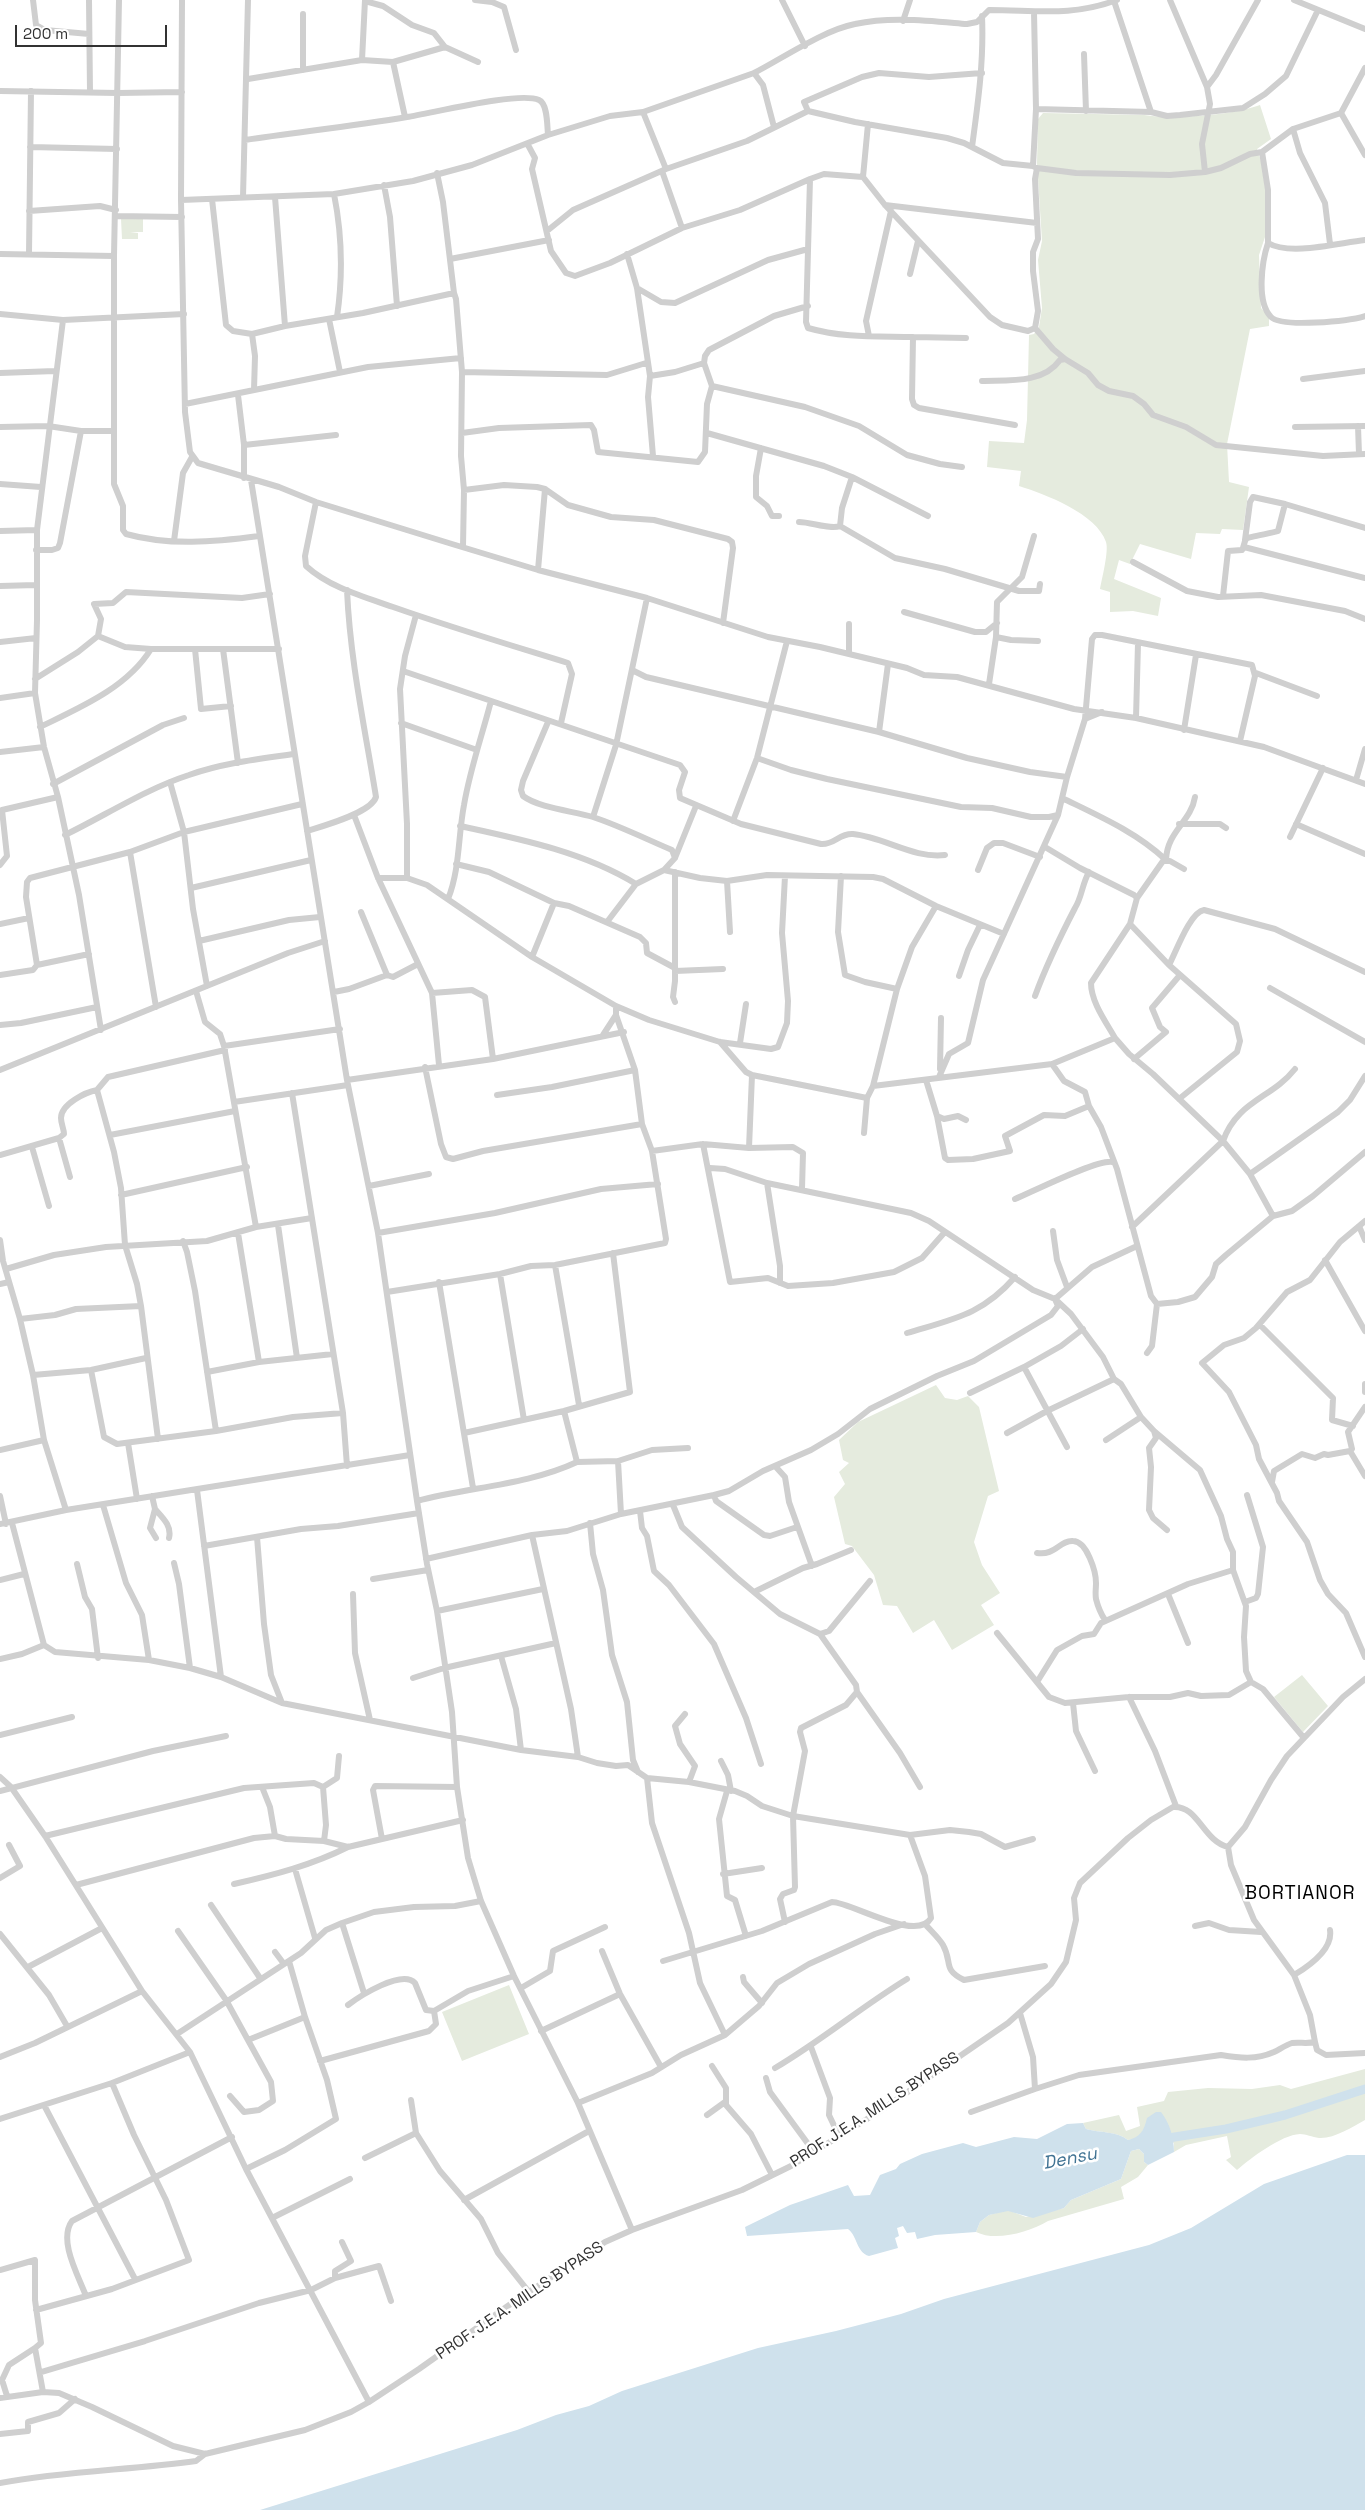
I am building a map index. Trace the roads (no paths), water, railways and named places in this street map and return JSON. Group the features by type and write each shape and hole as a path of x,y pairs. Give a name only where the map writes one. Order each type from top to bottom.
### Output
{"street":[{"path":"33,0 36,25 45,30 89,34"},
{"path":"89,0 90,92"},
{"path":"119,0 113,318 114,484 124,512 124,532 153,540 174,542 220,541 259,536"},
{"path":"182,0 181,200 185,404 188,445 192,457 198,464 206,468 279,487 316,502 538,570 647,598 787,642 849,654 928,676 957,677 1086,710 1136,718 1240,741 1264,747 1365,784"},
{"path":"243,196 248,79 248,0"},
{"path":"475,0 492,2 504,7 516,50"},
{"path":"782,0 806,46"},
{"path":"903,21 910,0"},
{"path":"1170,0 1207,86 1208,111 1202,144 1206,172"},
{"path":"1207,86 1216,75 1258,0"},
{"path":"1294,0 1365,29"},
{"path":"362,60 365,1 383,6 412,25 434,33 445,47 478,62"},
{"path":"181,200 243,196 334,194 413,180 472,165 528,145 548,135 610,116 643,112 754,73 831,32 854,24 883,20 967,24 977,22 989,10 1070,12 1116,1 1151,112"},
{"path":"1036,109 1151,112 1167,116 1242,108 1265,94 1286,76 1318,10"},
{"path":"1034,12 1035,179 1038,239 1034,252 1038,311 1035,328"},
{"path":"303,70 304,14"},
{"path":"972,147 982,73 982,16"},
{"path":"248,79 362,60 393,62 445,47"},
{"path":"1084,54 1086,110"},
{"path":"393,62 405,117"},
{"path":"547,231 573,210 664,170 747,141 808,111 868,124 933,134 972,147 1003,163 1085,173 1170,175 1206,172 1221,168 1250,154 1262,152 1293,129 1342,112 1365,68"},
{"path":"754,73 763,85 774,127"},
{"path":"808,111 804,102 871,74 929,77 982,73"},
{"path":"0,91 118,94 182,92"},
{"path":"30,254 31,91"},
{"path":"245,140 405,117 499,100 532,99 540,100 544,106 548,135"},
{"path":"643,112 682,228"},
{"path":"1342,112 1365,155"},
{"path":"868,124 863,177 885,205 994,320 1028,332 1035,328"},
{"path":"1293,129 1300,153 1325,203 1330,244"},
{"path":"528,145 535,158 532,169 551,251 570,276 575,276 627,254 682,228 740,210 824,174 863,177"},
{"path":"30,147 117,149"},
{"path":"1262,152 1268,190 1268,243 1261,268 1264,307 1271,317 1278,321 1326,322 1353,320 1365,316"},
{"path":"438,173 456,299 462,372 463,547"},
{"path":"810,179 808,328 821,332 869,336 966,338"},
{"path":"384,185 390,217 397,306"},
{"path":"334,194 339,218 341,247 340,298 337,317"},
{"path":"275,196 285,326"},
{"path":"212,199 226,324 234,331 252,334 454,293"},
{"path":"885,205 1037,223"},
{"path":"29,211 100,206 116,213 182,217"},
{"path":"869,336 866,321 891,211"},
{"path":"450,259 549,240"},
{"path":"1268,243 1278,248 1298,249 1365,240"},
{"path":"910,274 918,241"},
{"path":"637,288 661,302 675,303 768,260 808,249"},
{"path":"0,254 114,256"},
{"path":"627,254 637,288 646,363 650,376 648,397 653,456"},
{"path":"462,433 499,428 591,425 594,430 598,452 698,462 705,452 707,404 712,386 704,363 705,356 709,350 774,316 808,306"},
{"path":"0,314 63,320 184,314"},
{"path":"329,319 340,372"},
{"path":"63,320 48,426 37,530 35,693 44,747 74,867 101,1030"},
{"path":"1035,328 1065,359 1078,365 1103,388 1133,396 1144,404 1153,415 1186,427 1216,445 1323,456 1362,454 1358,426"},
{"path":"252,334 255,356 254,390"},
{"path":"913,337 912,399 914,405 919,408 1015,425"},
{"path":"185,404 238,395 254,390 368,367 461,358"},
{"path":"982,381 1008,381 1036,377 1054,368 1060,360 1065,359"},
{"path":"462,372 608,375 646,363"},
{"path":"650,376 675,372 704,363"},
{"path":"0,373 55,371"},
{"path":"1303,379 1365,371"},
{"path":"712,386 805,407 859,426 907,455 940,464 962,467"},
{"path":"238,395 247,479 270,594 320,917 348,1082 378,1233 426,1559 437,1611 455,1738 457,1786 468,1858 481,1901 514,1976 578,2103 632,2230"},
{"path":"0,427 48,426 81,431 114,431"},
{"path":"1294,427 1365,426"},
{"path":"36,550 52,550 58,548 60,543 81,431"},
{"path":"707,433 824,466 852,477 928,516"},
{"path":"244,445 336,435"},
{"path":"761,448 756,476 756,497 767,506 770,514 779,516"},
{"path":"174,542 183,473 192,457"},
{"path":"840,526 842,508 852,477"},
{"path":"0,484 41,486"},
{"path":"464,490 504,485 545,488 568,505 611,517 654,520 732,542 733,548 723,623"},
{"path":"538,570 545,488"},
{"path":"1223,596 1228,551 1242,550 1250,502 1253,497 1285,504 1365,528"},
{"path":"316,502 305,556 306,566 313,572 347,590 416,615 568,663 572,674 561,723"},
{"path":"1244,544 1249,537 1264,536 1278,531 1285,504"},
{"path":"799,522 812,522 832,528 840,526 895,558 945,568 1019,591 1036,593 1039,591 1040,584"},
{"path":"0,531 37,530"},
{"path":"989,684 996,637 997,602 1022,577 1034,536"},
{"path":"1244,544 1365,578"},
{"path":"1133,562 1187,591 1223,596 1261,595 1345,611 1365,619"},
{"path":"0,586 36,585"},
{"path":"307,831 354,815 374,802 376,797 348,618 347,590"},
{"path":"36,679 78,652 98,636 100,619 94,604 113,603 126,592 242,598 270,594"},
{"path":"593,817 616,745 647,598"},
{"path":"904,612 975,632 986,632 997,623"},
{"path":"407,878 407,824 400,689 416,615"},
{"path":"849,624 849,654"},
{"path":"939,1077 949,1054 968,1043 983,980 1058,815 1067,777 1085,720 1092,639 1095,635 1252,665 1256,673 1240,741"},
{"path":"98,636 125,647 151,649 279,649"},
{"path":"996,637 1011,640 1038,641"},
{"path":"0,642 36,638"},
{"path":"733,821 757,758 787,642"},
{"path":"1136,718 1138,642"},
{"path":"40,727 100,696 134,670 151,649"},
{"path":"195,649 201,709 231,706"},
{"path":"223,649 238,763"},
{"path":"1184,730 1196,654"},
{"path":"879,732 888,664"},
{"path":"632,670 646,677 879,732 967,758 1030,772 1067,777"},
{"path":"403,671 548,722 561,723 616,745 684,767 685,772 678,794 680,798 733,821 813,842 829,844 842,835 856,834 874,837 931,857 945,855"},
{"path":"1256,673 1317,696"},
{"path":"0,698 35,693"},
{"path":"448,898 456,864 460,826 477,750 491,701"},
{"path":"1085,720 1102,712"},
{"path":"53,784 163,725 184,718"},
{"path":"548,722 523,781 521,790 523,796 554,807 593,817 672,850 675,858"},
{"path":"401,723 477,750"},
{"path":"0,752 44,747"},
{"path":"1356,780 1365,749"},
{"path":"66,835 170,782 190,774 238,763 294,754"},
{"path":"757,758 791,770 827,779 961,806 992,808 1030,817 1058,815"},
{"path":"1290,836 1324,768"},
{"path":"170,782 184,832 198,942 208,986"},
{"path":"0,864 7,856 1,810 58,797"},
{"path":"1195,797 1191,812 1179,824 1168,843 1166,860 1160,864 1137,898 1130,924 1091,983 1091,990 1115,1038 1134,1059 1223,1140 1250,1174 1273,1216"},
{"path":"1062,798 1134,835 1149,844 1166,860 1184,869"},
{"path":"37,965 26,897 27,882 30,878 130,852 184,832 302,804"},
{"path":"607,922 636,884 664,870 675,858 696,806"},
{"path":"354,815 378,878 432,993 439,1065"},
{"path":"1179,824 1220,824 1226,828"},
{"path":"1296,824 1365,854"},
{"path":"460,826 531,841 615,871 636,884"},
{"path":"978,870 987,848 994,843 1003,843 1040,857"},
{"path":"1045,847 1137,898"},
{"path":"130,852 156,1007"},
{"path":"191,888 311,860"},
{"path":"456,864 489,872 554,903 569,906 640,937 646,943 647,953 675,969 723,969"},
{"path":"664,870 700,878 727,880 767,875 841,876 883,879 936,906 1004,934"},
{"path":"675,872 675,969 673,997 675,1002"},
{"path":"1035,996 1046,966 1075,908 1083,883 1089,872"},
{"path":"378,878 407,878 427,885 532,957 616,1006 649,1020 720,1042 740,1043 771,1049 778,1046 787,1023 788,1001 782,933 785,876"},
{"path":"841,876 838,932 845,975 865,982 897,989"},
{"path":"727,880 730,932"},
{"path":"532,957 554,903"},
{"path":"864,1133 868,1098 873,1086 897,989 912,947 936,906"},
{"path":"1169,965 1190,922 1196,913 1204,910 1275,929 1365,972"},
{"path":"361,912 387,975"},
{"path":"198,942 289,920 320,917"},
{"path":"0,924 29,918"},
{"path":"1130,924 1169,965 1236,1024 1240,1041 1237,1052 1179,1099"},
{"path":"959,976 980,925"},
{"path":"0,1070 288,953 325,942"},
{"path":"0,975 33,970 37,965 89,954"},
{"path":"334,992 350,989 387,975 393,976 418,964"},
{"path":"1134,1059 1166,1032 1160,1027 1152,1008 1180,974"},
{"path":"1270,988 1365,1042"},
{"path":"432,993 472,990 485,997 493,1059"},
{"path":"196,991 204,1022 220,1034 225,1048 256,1227"},
{"path":"740,1043 746,1004"},
{"path":"387,1292 439,1282 500,1274 531,1266 555,1264 664,1243 666,1239 652,1151 642,1124 635,1070 624,1032 616,1015 616,1006"},
{"path":"0,1025 21,1023 97,1007"},
{"path":"603,1035 616,1015"},
{"path":"939,1077 942,1050 940,1018"},
{"path":"0,1155 59,1138 64,1134 61,1118 65,1109 86,1092 97,1090 108,1076 225,1048 340,1029"},
{"path":"234,1102 292,1093 425,1067 493,1059 624,1032"},
{"path":"873,1086 939,1077 1000,1072 1032,1065 1052,1064 1115,1038"},
{"path":"720,1042 746,1072 752,1075 868,1098"},
{"path":"1052,1064 1064,1082 1085,1092 1089,1106 1107,1139 1113,1162 1117,1169 1151,1296 1157,1304 1152,1346 1147,1353"},
{"path":"425,1067 441,1144 446,1157 453,1159 491,1150 642,1124"},
{"path":"1132,1227 1223,1140 1228,1126 1239,1113 1256,1099 1284,1082 1295,1069"},
{"path":"497,1095 594,1079 635,1070"},
{"path":"749,1148 752,1075"},
{"path":"1250,1174 1338,1112 1350,1100 1365,1076"},
{"path":"926,1080 937,1116 945,1158 948,1160 973,1159 1010,1151 1005,1136 1030,1120 1044,1115 1064,1116 1089,1106"},
{"path":"97,1090 110,1135 121,1196 125,1245 137,1284 141,1306 146,1358 158,1439"},
{"path":"292,1093 343,1413 347,1466"},
{"path":"110,1135 235,1111"},
{"path":"937,1116 944,1119 958,1116 966,1120"},
{"path":"59,1138 70,1177"},
{"path":"652,1151 703,1144 749,1148 799,1149 803,1153 802,1189"},
{"path":"703,1144 710,1168 724,1261 730,1282 768,1278 788,1286 833,1283 894,1272 922,1258 944,1233"},
{"path":"32,1147 48,1206"},
{"path":"1157,1304 1178,1302 1195,1297 1212,1277 1216,1264 1273,1216 1292,1210 1313,1196 1365,1152"},
{"path":"1015,1199 1093,1166 1108,1161 1113,1162"},
{"path":"121,1196 247,1167"},
{"path":"710,1168 726,1168 767,1183 911,1213 929,1221 944,1233 1034,1290 1055,1299 1071,1314 1083,1329 1114,1378 1121,1384 1141,1417 1154,1431 1200,1470 1209,1486 1221,1516 1226,1539 1232,1552 1233,1570 1245,1602 1245,1665 1251,1682 1263,1689 1304,1738"},
{"path":"368,1186 429,1174"},
{"path":"767,1183 780,1266 780,1283"},
{"path":"378,1233 495,1213 601,1189 658,1184"},
{"path":"6,1269 54,1255 125,1245 207,1241 238,1234 256,1227 278,1225 312,1218"},
{"path":"1365,1221 1340,1242 1310,1280 1287,1292 1260,1325 1244,1338 1224,1346 1202,1363 1230,1392 1256,1445 1264,1470 1272,1482 1279,1500 1307,1542 1320,1580 1328,1594 1346,1612 1359,1647 1365,1657"},
{"path":"278,1225 296,1358"},
{"path":"1359,1226 1365,1240"},
{"path":"1053,1231 1057,1260 1067,1287"},
{"path":"238,1234 259,1362"},
{"path":"0,1240 33,1375 44,1440 66,1510"},
{"path":"182,1241 192,1273 216,1431"},
{"path":"1055,1299 1092,1267 1137,1246"},
{"path":"464,1433 564,1411 579,1405 630,1392 613,1253"},
{"path":"1325,1260 1365,1331"},
{"path":"555,1264 579,1405"},
{"path":"500,1274 524,1420"},
{"path":"907,1333 980,1308 998,1296 1015,1277"},
{"path":"0,1284 9,1282"},
{"path":"439,1282 473,1488"},
{"path":"426,1559 532,1535 567,1531 621,1514 672,1505 729,1491 775,1466 811,1450 838,1434 870,1409 897,1394 974,1361 1051,1315 1058,1306 1055,1299"},
{"path":"20,1319 55,1315 76,1309 141,1306"},
{"path":"1260,1325 1333,1398 1332,1420 1353,1426"},
{"path":"970,1393 1024,1367 1061,1346 1083,1329"},
{"path":"207,1372 259,1362 333,1354"},
{"path":"33,1375 91,1370 146,1358"},
{"path":"1024,1367 1067,1447"},
{"path":"91,1370 104,1437 117,1444 216,1431 293,1417 343,1413"},
{"path":"1007,1433 1047,1410 1114,1378"},
{"path":"1365,1384 1365,1392"},
{"path":"1365,1407 1348,1432 1350,1450 1365,1476"},
{"path":"564,1411 577,1462"},
{"path":"1106,1440 1141,1417"},
{"path":"1154,1431 1156,1438 1150,1448 1149,1510 1153,1518 1167,1530"},
{"path":"0,1450 44,1440"},
{"path":"128,1442 137,1499"},
{"path":"417,1501 522,1479 563,1468 577,1462 618,1461 652,1450 688,1448"},
{"path":"1272,1482 1274,1471 1302,1454 1315,1458 1324,1454 1328,1455 1350,1450"},
{"path":"6,1524 66,1510 410,1455"},
{"path":"618,1461 621,1514"},
{"path":"775,1466 785,1477 789,1502 812,1566"},
{"path":"197,1490 221,1677"},
{"path":"714,1495 716,1501 764,1534 770,1536 797,1527"},
{"path":"1245,1602 1256,1598 1258,1594 1264,1552 1247,1495"},
{"path":"0,1496 6,1524 24,1574 44,1645 55,1652 98,1658 149,1660 190,1668 221,1677 282,1703 521,1750 578,1757 616,1766 628,1765 647,1778 689,1782 729,1791 747,1796 762,1806 793,1816 910,1835 950,1830 969,1832 981,1834 1005,1847 1033,1839"},
{"path":"152,1496 156,1509 171,1532 169,1538"},
{"path":"103,1505 126,1583 142,1615 149,1660"},
{"path":"672,1505 682,1527 688,1534 754,1592 780,1614 820,1634 856,1685 857,1692 900,1753 920,1787"},
{"path":"156,1509 150,1528 156,1538"},
{"path":"640,1511 642,1528 647,1536 654,1571 669,1585 714,1644 746,1718 761,1764"},
{"path":"204,1546 301,1529 348,1525 419,1513"},
{"path":"590,1523 593,1554 603,1590 612,1655 627,1702 633,1760 639,1773"},
{"path":"532,1535 571,1709 578,1757"},
{"path":"257,1536 264,1624 271,1675 282,1703"},
{"path":"1038,1553 1051,1553 1070,1541 1076,1541 1082,1545 1093,1570 1096,1583 1096,1599 1105,1620"},
{"path":"754,1592 803,1568 851,1550"},
{"path":"174,1563 179,1584 190,1668"},
{"path":"77,1564 85,1597 92,1610 98,1658"},
{"path":"372,1579 428,1570"},
{"path":"1036,1682 1057,1650 1082,1636 1094,1634 1105,1620 1188,1584 1233,1570"},
{"path":"0,1580 24,1574"},
{"path":"820,1634 830,1631 870,1581"},
{"path":"437,1611 543,1589"},
{"path":"353,1594 355,1653 370,1720"},
{"path":"1168,1594 1188,1643"},
{"path":"997,1633 1049,1697 1056,1701 1073,1703 1129,1697 1162,1698 1188,1693 1201,1696 1229,1695 1251,1682"},
{"path":"413,1678 444,1668 556,1643"},
{"path":"0,1659 22,1654 44,1645"},
{"path":"501,1656 516,1709 521,1750"},
{"path":"1228,1847 1245,1827 1271,1780 1287,1756 1343,1697 1365,1679"},
{"path":"785,1922 780,1899 783,1894 794,1890 795,1887 793,1816 805,1751 800,1732 801,1728 846,1705 857,1692"},
{"path":"1129,1697 1155,1751 1176,1806 1189,1811 1214,1842 1228,1847"},
{"path":"1073,1703 1076,1731 1095,1771"},
{"path":"686,1714 675,1726 675,1734 695,1766 689,1782"},
{"path":"0,1735 72,1717"},
{"path":"0,1791 153,1751 226,1736"},
{"path":"323,1787 336,1778 339,1756"},
{"path":"721,1761 728,1775 729,1791 718,1819 727,1896 735,1900 746,1936"},
{"path":"0,1777 11,1788 45,1836 142,1991 190,2052 246,2169 370,2402"},
{"path":"647,1778 652,1823 675,1886 695,1952 700,1984 725,2035"},
{"path":"45,1836 244,1788 314,1783 323,1787"},
{"path":"382,1839 372,1790 375,1786 457,1786"},
{"path":"262,1787 270,1806 275,1836"},
{"path":"323,1787 326,1825 324,1842"},
{"name":"PROF. J.E.A. MILLS BYPASS","path":"3,2397 43,2392 75,2399 173,2446 206,2454 305,2430 370,2402 605,2242 632,2230 742,2190 814,2152 880,2111 1020,2014 1051,1984 1066,1962 1074,1935 1074,1898 1080,1883 1151,1820 1176,1806"},
{"path":"234,1884 295,1869 322,1860 348,1847 463,1820"},
{"path":"662,1961 746,1936 834,1902 857,1911 904,1924 920,1926 925,1924 931,1918 929,1892 926,1876 910,1835"},
{"path":"76,1885 185,1857 222,1844 275,1836 348,1847"},
{"path":"0,1869 2,1876 20,1866 9,1845"},
{"path":"1228,1847 1232,1865 1261,1932 1294,1975 1310,2015 1317,2050 1326,2055 1365,2054"},
{"path":"724,1874 762,1868"},
{"path":"295,1869 315,1938"},
{"path":"177,2034 286,1962 315,1938 342,1923 374,1912 414,1907 455,1906 481,1901"},
{"path":"212,1905 260,1978"},
{"path":"342,1923 364,1993"},
{"path":"1195,1926 1209,1923 1229,1930 1261,1932"},
{"path":"578,2103 661,2067 681,2055 725,2035 762,2003 777,1983 809,1964 904,1924"},
{"path":"925,1924 942,1942 948,1955 948,1967 952,1974 964,1980 1045,1966"},
{"path":"521,1988 550,1971 553,1951 605,1927"},
{"path":"28,1968 102,1928"},
{"path":"1294,1975 1305,1968 1328,1945 1331,1938 1330,1930"},
{"path":"178,1931 226,2000 271,2082 274,2101 259,2110 244,2112 230,2096"},
{"path":"0,1934 49,1995 67,2026"},
{"path":"246,2169 285,2150 336,2119 320,2060 286,1962 275,1952"},
{"path":"602,1952 620,1994 661,2067"},
{"path":"348,2005 364,1993 402,1978 412,1979 426,2010 434,2011 468,1991 514,1976"},
{"path":"743,1977 744,1982 762,2003"},
{"path":"775,2068 811,2047 882,1994 907,1979"},
{"path":"0,2056 142,1991"},
{"path":"541,2031 620,1994"},
{"path":"320,2060 428,2031 436,2024 434,2011"},
{"path":"1020,2014 1033,2057 1035,2089"},
{"path":"248,2040 304,2017"},
{"path":"971,2112 1079,2075 1221,2056 1248,2058 1273,2053 1293,2043 1307,2044 1315,2042"},
{"path":"811,2047 830,2098 829,2115 839,2136"},
{"path":"0,2119 112,2083 190,2052"},
{"path":"712,2066 726,2088 725,2102 751,2134 772,2175"},
{"path":"766,2078 770,2092 814,2152"},
{"path":"36,2310 119,2286 188,2260 166,2200 154,2178 112,2083"},
{"path":"411,2100 416,2133 440,2171 481,2219 498,2253 529,2292"},
{"path":"707,2115 725,2102"},
{"path":"44,2106 135,2279"},
{"path":"464,2200 589,2131"},
{"path":"365,2158 416,2133"},
{"path":"86,2296 68,2249 65,2234 72,2221 232,2137"},
{"path":"272,2218 350,2179"},
{"path":"336,2278 335,2271 351,2261 342,2242"},
{"path":"0,2270 35,2260 36,2310 41,2343 9,2365 1,2377 3,2397"},
{"path":"41,2372 145,2342 259,2302 311,2290 336,2278 379,2266 391,2301"},
{"path":"35,2348 41,2372 43,2392"},
{"path":"0,2434 28,2430 28,2422 59,2413 75,2399"},
{"path":"0,2484 64,2473 125,2469 196,2461 206,2454"}],"water":[{"path":"1156,2112 1161,2112 1169,2126 1174,2152 1148,2165 1144,2162 1144,2154 1139,2149 1131,2151 1121,2179 1071,2200 1064,2208 1033,2218 1008,2211 989,2215 980,2222 976,2232 935,2235 917,2239 915,2232 907,2233 903,2226 897,2228 899,2236 895,2238 898,2248 869,2256 859,2248 854,2236 848,2229 747,2236 745,2227 790,2205 848,2185 854,2196 870,2195 880,2175 896,2169 900,2164 922,2154 963,2143 976,2147 1014,2137 1037,2139 1067,2124 1083,2123 1086,2129 1113,2134 1128,2140 1136,2137 1143,2130 1147,2118"},
{"path":"1347,2155 1365,2155 1365,2510 260,2510 517,2430 556,2415 589,2406 622,2391 758,2348 836,2331 901,2314 944,2299 1149,2245 1191,2228 1264,2184"}],"waterway":[{"name":"Densu","path":"1162,2139 1226,2129 1285,2115 1365,2089"}],"district":[{"name":"BORTIANOR","path":"1300,1894"}]}
